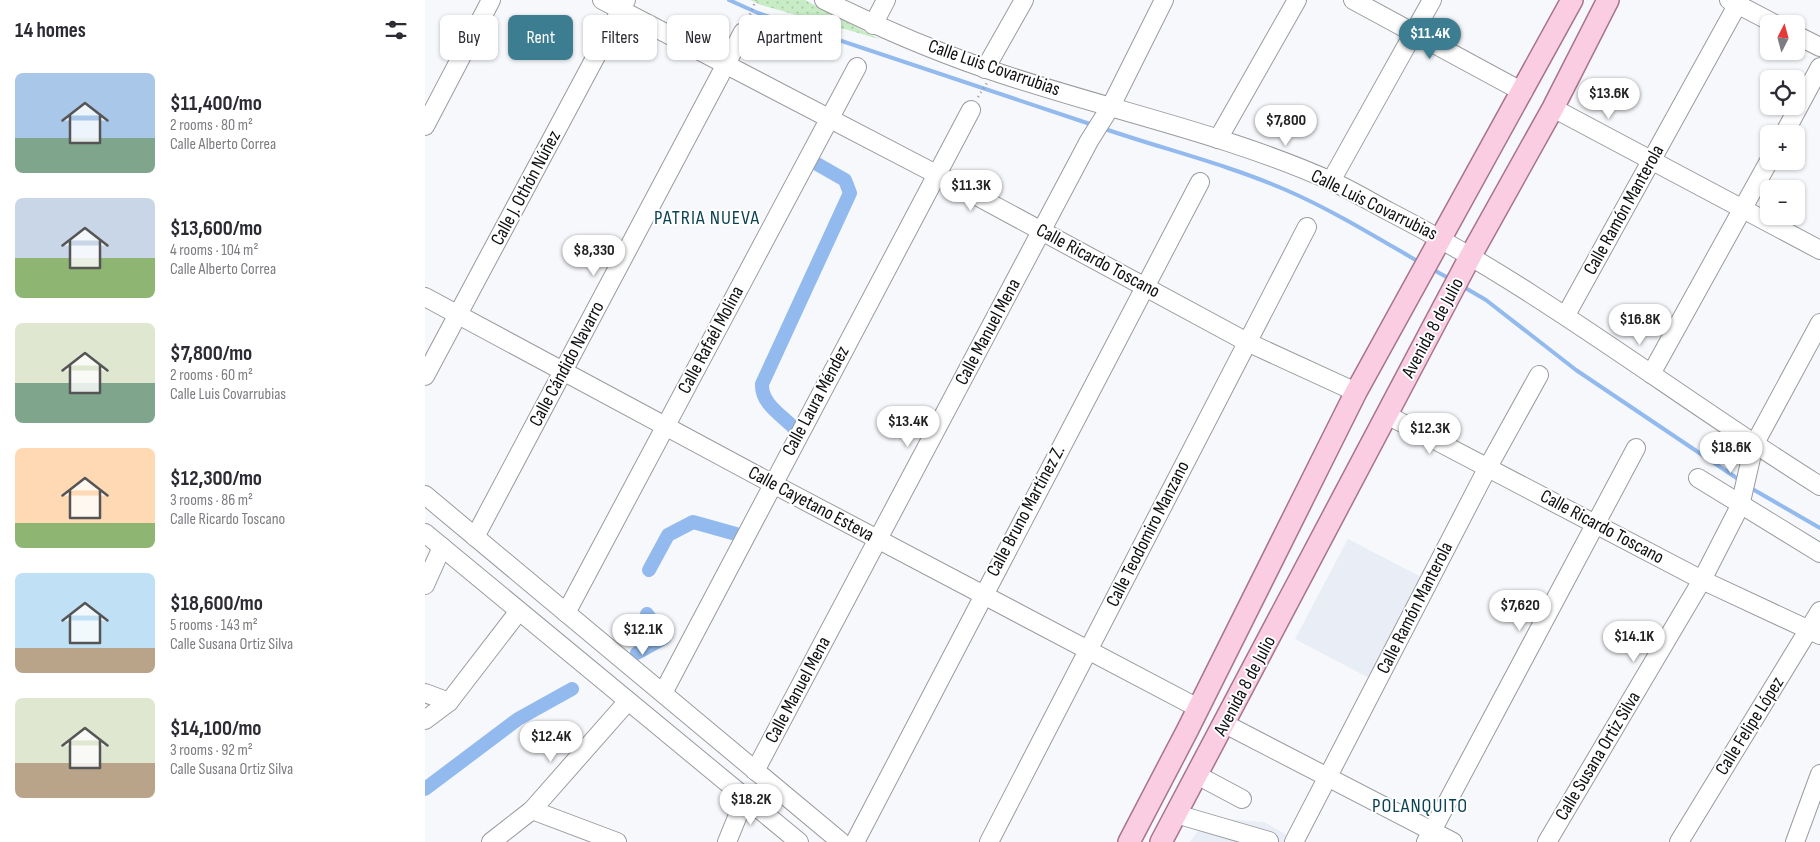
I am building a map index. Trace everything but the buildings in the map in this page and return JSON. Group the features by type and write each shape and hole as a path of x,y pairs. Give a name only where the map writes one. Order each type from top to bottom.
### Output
{"main road":[{"name":"Avenida 8 de Julio","path":"1129,842 1357,392 1416,281 1523,92 1572,0"},
{"name":"Avenida 8 de Julio","path":"1161,842 1467,263 1553,108 1608,0"}],"street":[{"path":"425,126 491,0"},
{"name":"Calle Ricardo Toscano","path":"602,0 624,5 726,64 936,174 1247,342 1357,392"},
{"name":"Calle Luis Covarrubias","path":"824,0 873,25 986,76 1218,138 1331,181 1467,263 1566,315 1651,374 1752,452 1820,486"},
{"path":"873,25 886,0"},
{"path":"986,76 1024,0"},
{"name":"Calle Manuel Mena","path":"755,771 1089,141 1109,109 1164,0"},
{"path":"1218,138 1297,0"},
{"path":"1353,0 1523,92"},
{"path":"1331,181 1432,0"},
{"path":"1735,2 1760,16"},
{"name":"Calle Ramón Manterola","path":"1566,315 1735,2"},
{"name":"Calle J. Othón Núñez","path":"425,376 624,5"},
{"name":"Calle Cándido Navarro","path":"475,537 739,38"},
{"path":"1805,40 1820,47"},
{"name":"Calle Rafaél Molina","path":"566,613 857,67"},
{"path":"1789,125 1820,67"},
{"name":"Calle Laura Méndez","path":"663,693 975,102"},
{"path":"1553,108 1820,250"},
{"path":"1651,374 1764,170"},
{"name":"Calle Bruno Martínez Z.","path":"855,842 1199,182"},
{"name":"Calle Teodomiro Manzano","path":"989,842 1307,227"},
{"name":"Calle Cayetano Esteva","path":"425,297 878,540 1198,708"},
{"name":"Calle Susana Ortiz Silva","path":"1547,842 1702,580 1742,500 1752,452 1820,323"},
{"name":"Calle Ramón Manterola","path":"1294,842 1488,467 1539,375"},
{"name":"Calle Ricardo Toscano","path":"1387,415 1702,580 1814,633"},
{"path":"1429,837 1636,448"},
{"path":"1698,478 1742,500 1820,553"},
{"path":"425,495 841,842"},
{"path":"425,533 799,842"},
{"path":"425,585 442,547"},
{"path":"425,720 449,702 519,611"},
{"name":"Calle Felipe López","path":"1679,842 1814,633 1820,611"},
{"path":"425,693 449,702"},
{"path":"491,842 532,810 628,701"},
{"path":"1225,724 1328,777 1429,837 1453,842"},
{"path":"1795,842 1820,774"},
{"path":"1197,775 1242,799"},
{"path":"727,842 745,798"},
{"path":"532,810 617,842"},
{"path":"1177,814 1269,841"}],"path":[{"path":"750,15 756,0"},
{"path":"975,102 986,76"}],"shaded area":[{"path":"1348,539 1423,578 1369,678 1295,639"},
{"path":"1207,818 1264,822 1290,837 1287,842 1190,842"}],"green space":[{"path":"750,0 805,0 833,15 796,15"},
{"path":"841,19 879,39 841,28"}],"waterway":[{"path":"729,0 758,13 1093,125"},
{"path":"1102,128 1217,164 1286,190 1337,215 1419,262"},
{"path":"793,427 768,403 762,384 850,193 845,180 817,164"},
{"path":"1432,269 1450,279"},
{"path":"1462,286 1486,300 1576,370 1741,481"},
{"path":"1749,487 1820,528"},
{"path":"649,570 668,535 693,522 736,534"},
{"path":"637,653 664,638 647,614"},
{"path":"425,789 518,719 572,689"}],"district":[{"name":"PATRIA NUEVA","path":"707,218"},
{"name":"POLANQUITO","path":"1420,806"}]}
